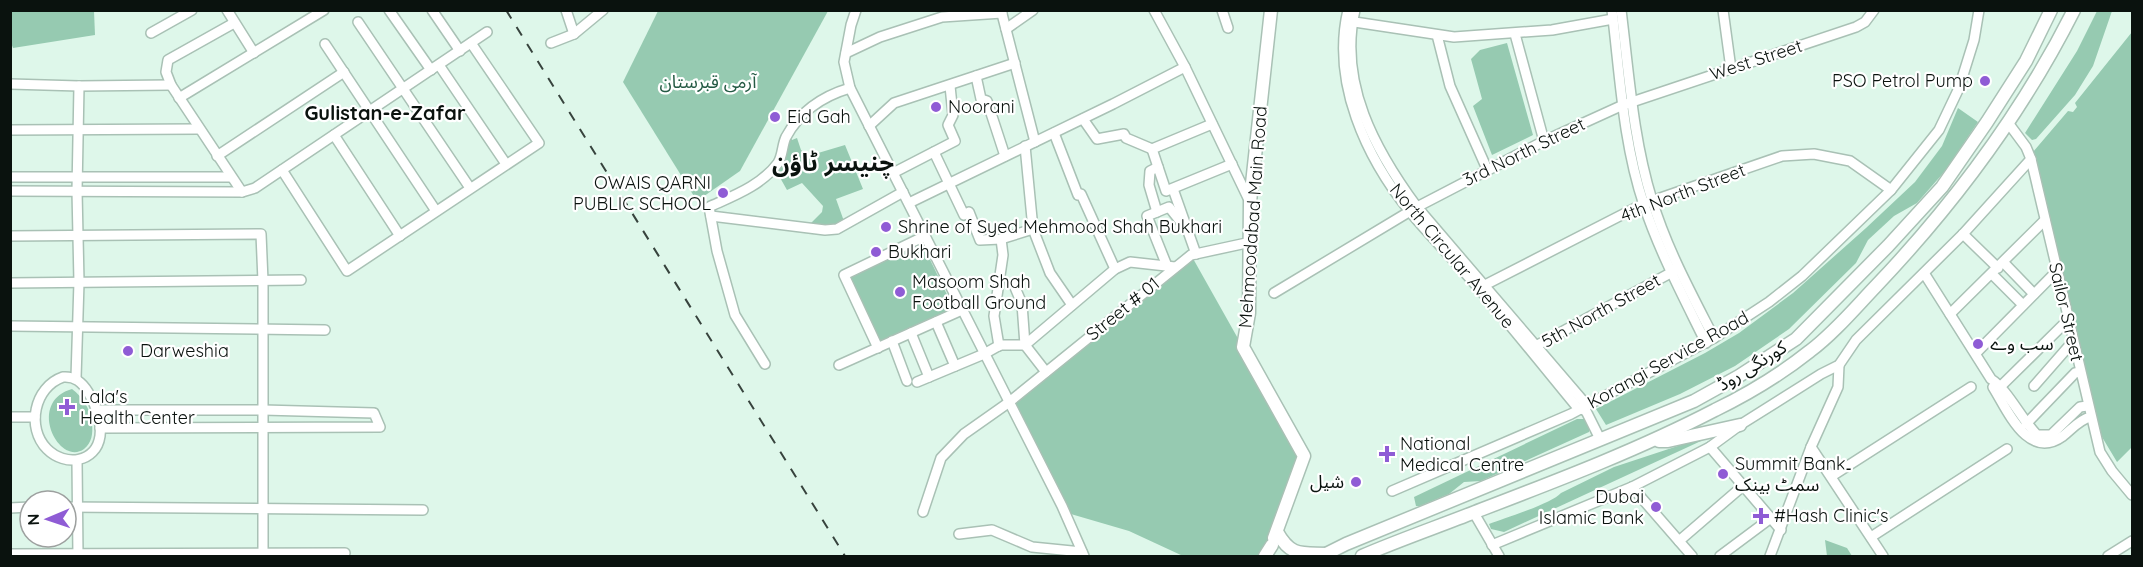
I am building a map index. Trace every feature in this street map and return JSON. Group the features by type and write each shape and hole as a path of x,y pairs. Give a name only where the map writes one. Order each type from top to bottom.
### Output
{"main road":[{"name":"Mehmoodabad Main Road","path":"1271,10 1250,202 1249,313 1242,346 1304,456 1272,546"},
{"name":"کورنگی روڈ","path":"1325,555 1346,544 1694,401 1739,376 1796,339 1888,246 1942,187 2021,69 2051,10"},
{"name":"کورنگی روڈ","path":"1362,556 1652,440 1716,410 1767,382 1812,350 1928,230 1966,184 2009,124 2074,10"},
{"path":"2063,31 2084,10"},
{"path":"1652,440 1668,441 1740,425"},
{"path":"1272,546 1284,545 1292,551 1325,555"}],"street":[{"path":"151,33 192,10"},
{"path":"179,98 324,10"},
{"path":"389,10 435,67 506,164"},
{"path":"432,10 460,51"},
{"path":"566,10 574,34"},
{"path":"551,44 574,34 603,10"},
{"path":"856,10 844,62 850,87 1062,506 1083,554"},
{"path":"1006,29 1033,10"},
{"path":"1154,10 1185,67 1250,202"},
{"path":"1222,10 1228,28"},
{"name":"North Circular Avenue","path":"1348,10 1349,22"},
{"name":"North Circular Avenue","path":"1355,10 1349,22 1343,51 1346,79 1354,111 1377,161 1413,209 1584,409 1600,439"},
{"path":"1621,10 1628,104"},
{"path":"1723,10 1731,69"},
{"name":"West Street","path":"1628,104 1856,27 1865,22 1874,10"},
{"name":"Korangi Service Road","path":"1392,491 1584,409 1710,340 1769,302 1802,276 1891,190 1939,130 1959,88 1974,40 1979,10"},
{"path":"228,11 254,53"},
{"path":"846,52 880,37 942,17 1001,12 1035,142"},
{"path":"1349,22 1454,37 1552,30 1612,15 1648,202 1675,271 1710,340"},
{"path":"234,22 168,60 166,72 179,98 242,192"},
{"path":"358,22 470,189"},
{"path":"10,191 242,192 255,188 487,32"},
{"path":"1515,34 1544,141"},
{"path":"1437,35 1450,86 1487,170"},
{"path":"282,170 348,271 539,143 471,43"},
{"path":"325,44 436,211"},
{"path":"869,126 894,103 1015,63"},
{"path":"909,203 1185,67"},
{"path":"217,156 344,72"},
{"path":"976,76 981,99 987,101 1005,156"},
{"path":"10,84 171,85"},
{"path":"76,378 80,236 77,191 79,86"},
{"path":"893,173 955,141 948,124 953,115 950,86"},
{"path":"765,363 735,315 717,250 709,207 752,187 779,162 786,137 806,111 817,101 850,87"},
{"name":"3rd North Street","path":"1274,293 1413,209 1544,141 1628,104"},
{"path":"1083,119 1097,139 1124,134 1126,138 1152,149 1212,124"},
{"name":"Sailor Street","path":"2009,124 2026,147 2031,159 2087,406 2100,452 2105,463 2133,495"},
{"path":"10,130 199,129"},
{"path":"1054,133 1078,195 1081,194 1115,268"},
{"path":"334,135 400,236"},
{"path":"1026,146 1033,229 1050,273 1072,305"},
{"path":"1152,149 1166,191 1232,164"},
{"path":"934,152 964,215 969,212 980,240 1001,239 1033,229"},
{"name":"4th North Street","path":"1481,286 1648,202 1782,156 1814,154 1850,160 1891,190"},
{"path":"1492,545 1632,487 1710,447 1740,425 1839,364 1856,340 1963,234 2031,159"},
{"path":"1157,212 1149,185 1150,171 1158,167"},
{"path":"10,177 231,177"},
{"path":"1173,189 1196,254"},
{"path":"711,216 825,230 837,229 903,192"},
{"path":"1171,266 1148,216 1168,207 1188,231"},
{"path":"1950,314 2045,220"},
{"path":"10,236 261,234 263,555"},
{"path":"1963,234 1998,268 2034,294"},
{"path":"878,348 844,275 925,236"},
{"path":"999,346 994,315 1003,255 1001,239"},
{"name":"Street # 01","path":"923,512 941,458 964,434 1008,403 1171,266 1191,255 1251,242"},
{"path":"892,341 912,382 929,377 999,346 1025,345 1115,268 1130,262 1171,266"},
{"path":"1998,268 2023,305"},
{"name":"5th North Street","path":"1533,348 1675,271"},
{"path":"1976,353 2057,271"},
{"path":"1924,273 1991,379 2000,387 2037,435 2046,437 2051,435 2080,407 2087,406"},
{"path":"10,283 301,280"},
{"path":"1014,285 1022,304 1025,345 1046,372"},
{"path":"839,365 962,310"},
{"path":"2000,387 2069,319"},
{"path":"936,322 955,366"},
{"path":"10,326 325,330"},
{"path":"911,333 929,377"},
{"path":"2034,386 2069,346 2074,345"},
{"path":"1770,556 1838,387 1839,364"},
{"path":"2026,423 2075,373 2080,372"},
{"path":"1821,374 1838,387"},
{"path":"63,377 76,378 86,389 97,410 100,428 100,439 94,449 88,456 78,461 66,460 47,449 39,438 35,417 36,406 47,387 63,377"},
{"path":"1991,379 1992,385 2020,430 2038,443 2052,443 2090,417"},
{"path":"1832,476 1971,387"},
{"path":"97,410 374,413 380,427 100,428"},
{"path":"10,417 35,417"},
{"path":"1710,447 1781,530"},
{"path":"1812,447 1883,556"},
{"path":"1870,537 2007,448"},
{"path":"78,461 78,489"},
{"path":"1679,541 1744,485"},
{"path":"1632,487 1692,556"},
{"path":"78,507 423,510"},
{"path":"1474,513 1499,556"},
{"path":"1720,556 1771,518"},
{"path":"959,534 992,530 1032,547 1083,554"},
{"path":"2108,556 2133,541"},
{"path":"1026,544 1027,556"},
{"path":"10,554 345,553"}],"green space":[{"path":"10,11 94,11 95,35 13,48"},
{"name":"آرمی قبرستان","path":"658,11 828,11 740,171 697,201 623,82"},
{"path":"2097,11 2112,11 2093,66 2075,95 2036,139 2032,140 2025,133 2077,51"},
{"path":"2132,32 2132,447 2117,462 2096,427 2033,152 2068,111 2073,112 2077,107 2075,103"},
{"path":"1507,43 1533,135 1492,155 1473,106 1482,99 1471,59 1480,50"},
{"path":"1958,108 1978,122 1945,171 1917,203 1894,216 1868,240 1856,263 1789,329 1735,366 1680,394 1606,425 1596,409 1739,333 1793,293 1866,228 1915,182 1942,146"},
{"path":"789,133 792,140 797,138 801,150 808,156 845,145 863,189 836,199 845,224 807,227 822,212 823,206 802,183 787,190 774,167"},
{"name":"Masoom Shah Football Ground","path":"920,239 954,309 878,342 845,275"},
{"path":"1191,255 1304,456 1267,556 1183,556 1129,531 1064,512 1008,403"},
{"path":"72,389 86,404 92,427 89,444 84,449 74,452 65,449 57,441 51,431 49,418 51,406 58,396"},
{"path":"1577,419 1584,419 1589,426 1589,432 1481,481 1464,482 1449,494 1416,506 1414,497"},
{"path":"1702,438 1701,441 1504,532 1491,529 1489,524 1548,502 1561,493 1614,467"},
{"path":"1825,540 1847,548 1852,556 1827,556"}],"railway":[{"path":"506,10 845,556"}],"place":[{"name":"PSO Petrol Pump","path":"1985,81"},
{"name":"Noorani","path":"936,107"},
{"name":"Eid Gah","path":"775,117"},
{"name":"OWAIS QARNI PUBLIC SCHOOL","path":"723,193"},
{"name":"Shrine of Syed Mehmood Shah Bukhari","path":"886,227"},
{"name":"Bukhari","path":"876,252"},
{"name":"Masoom Shah Football Ground","path":"900,292"},
{"name":"سب وے","path":"1978,344"},
{"name":"Darweshia","path":"128,351"},
{"name":"Lala's Health Center","path":"67,407"},
{"name":"National Medical Centre","path":"1387,454"},
{"name":"Summit Bank۔ سمٹ بینک","path":"1723,474"},
{"name":"شیل","path":"1356,482"},
{"name":"Dubai Islamic Bank","path":"1656,507"},
{"name":"#Hash Clinic's","path":"1761,516"}],"district":[{"name":"Gulistan-e-Zafar","path":"385,113"},
{"name":"چنیسر ٹاؤن","path":"833,163"}]}
